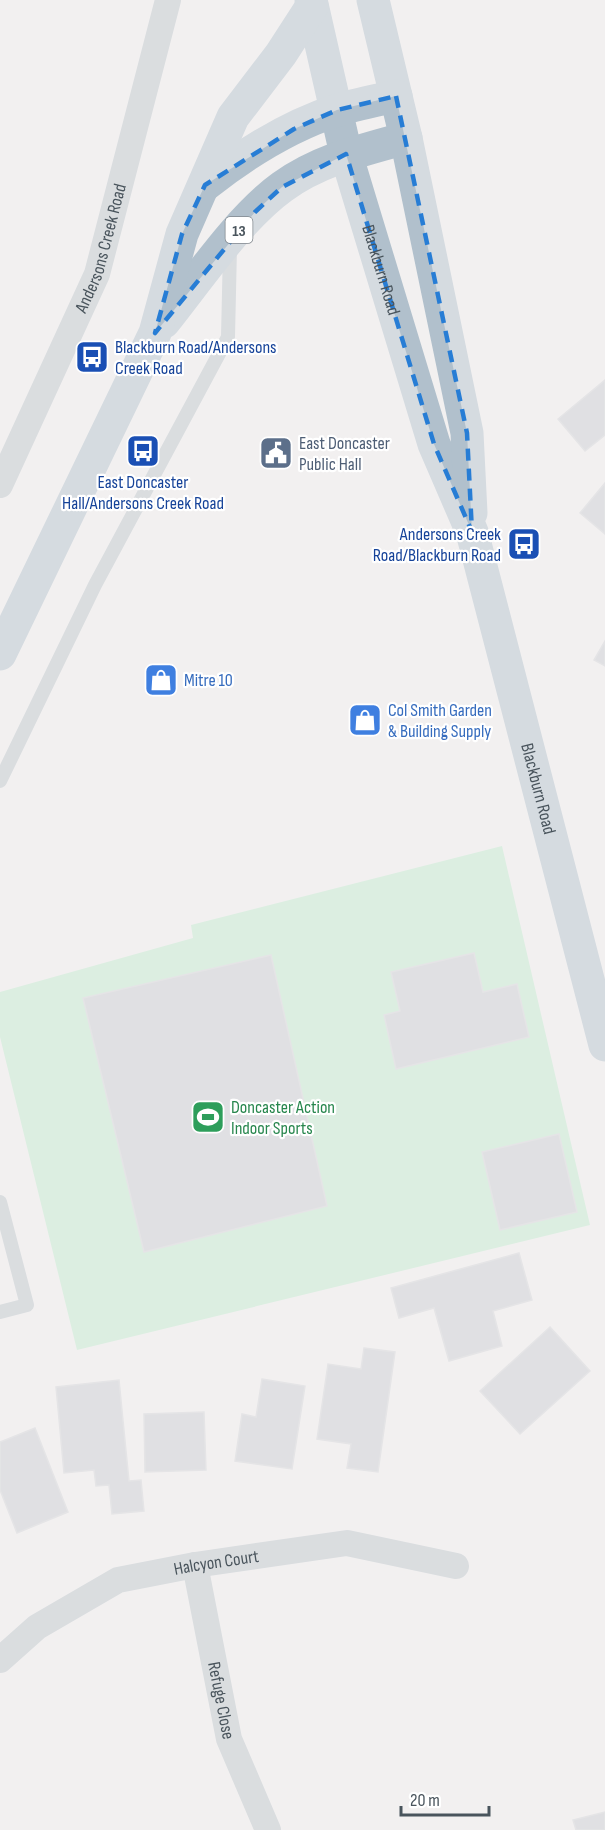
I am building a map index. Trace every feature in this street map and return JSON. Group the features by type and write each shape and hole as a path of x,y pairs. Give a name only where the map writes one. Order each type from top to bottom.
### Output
{"main road":[{"name":"Blackburn Road","path":"373,0 406,138 467,433 472,532"},
{"name":"Blackburn Road","path":"311,3 346,154 434,444 472,532 605,1045"},
{"name":"13","path":"0,654 155,333 182,234 233,117 281,54 311,3"},
{"path":"205,184 275,139 337,110 396,96"},
{"name":"13","path":"155,333 230,240 282,187 346,154 406,138"}],"street":[{"name":"Andersons Creek Road","path":"0,485 97,274 168,0"},
{"name":"Halcyon Court","path":"0,1660 37,1627 118,1581 195,1565 347,1543 456,1566"},
{"name":"Refuge Close","path":"195,1565 229,1739 268,1830"}],"lane":[{"path":"0,781 95,585 228,337 230,240"},
{"path":"0,1202 27,1305 0,1312"}],"highlighted area":[{"path":"396,96 467,433 472,532 434,444 346,154 282,187 255,212 155,333 182,234 205,185 294,129 337,110"}],"green space":[{"path":"502,846 590,1225 77,1350 0,1037 0,992 193,938 191,925"}],"building":[{"path":"605,380 605,435 585,451 558,419"},
{"path":"605,483 605,534 580,513"},
{"path":"605,641 605,666 594,660"},
{"path":"474,953 483,992 517,984 529,1037 396,1069 384,1015 400,1011 391,972"},
{"path":"271,955 327,1206 144,1252 83,998"},
{"path":"559,1134 577,1212 500,1230 482,1152"},
{"path":"519,1253 532,1300 493,1311 502,1346 449,1361 434,1308 399,1318 391,1288"},
{"path":"550,1327 590,1371 520,1434 480,1391"},
{"path":"364,1348 395,1352 378,1472 347,1468 351,1444 317,1439 328,1364 361,1369"},
{"path":"262,1379 305,1386 292,1469 235,1461 242,1414 256,1417"},
{"path":"119,1380 129,1481 141,1480 144,1511 112,1514 109,1485 96,1486 94,1470 64,1473 56,1387"},
{"path":"204,1412 206,1470 145,1472 144,1414"},
{"path":"35,1428 68,1512 17,1533 0,1490 0,1442"},
{"path":"605,1812 605,1830 576,1830 573,1820"}],"place":[{"name":"Blackburn Road/Andersons Creek Road","path":"92,357"},
{"name":"East Doncaster Hall/Andersons Creek Road","path":"143,451"},
{"name":"East Doncaster Public Hall","path":"276,453"},
{"name":"Andersons Creek Road/Blackburn Road","path":"524,544"},
{"name":"Mitre 10","path":"161,680"},
{"name":"Col Smith Garden & Building Supply","path":"365,720"},
{"name":"Doncaster Action Indoor Sports","path":"208,1117"}]}
